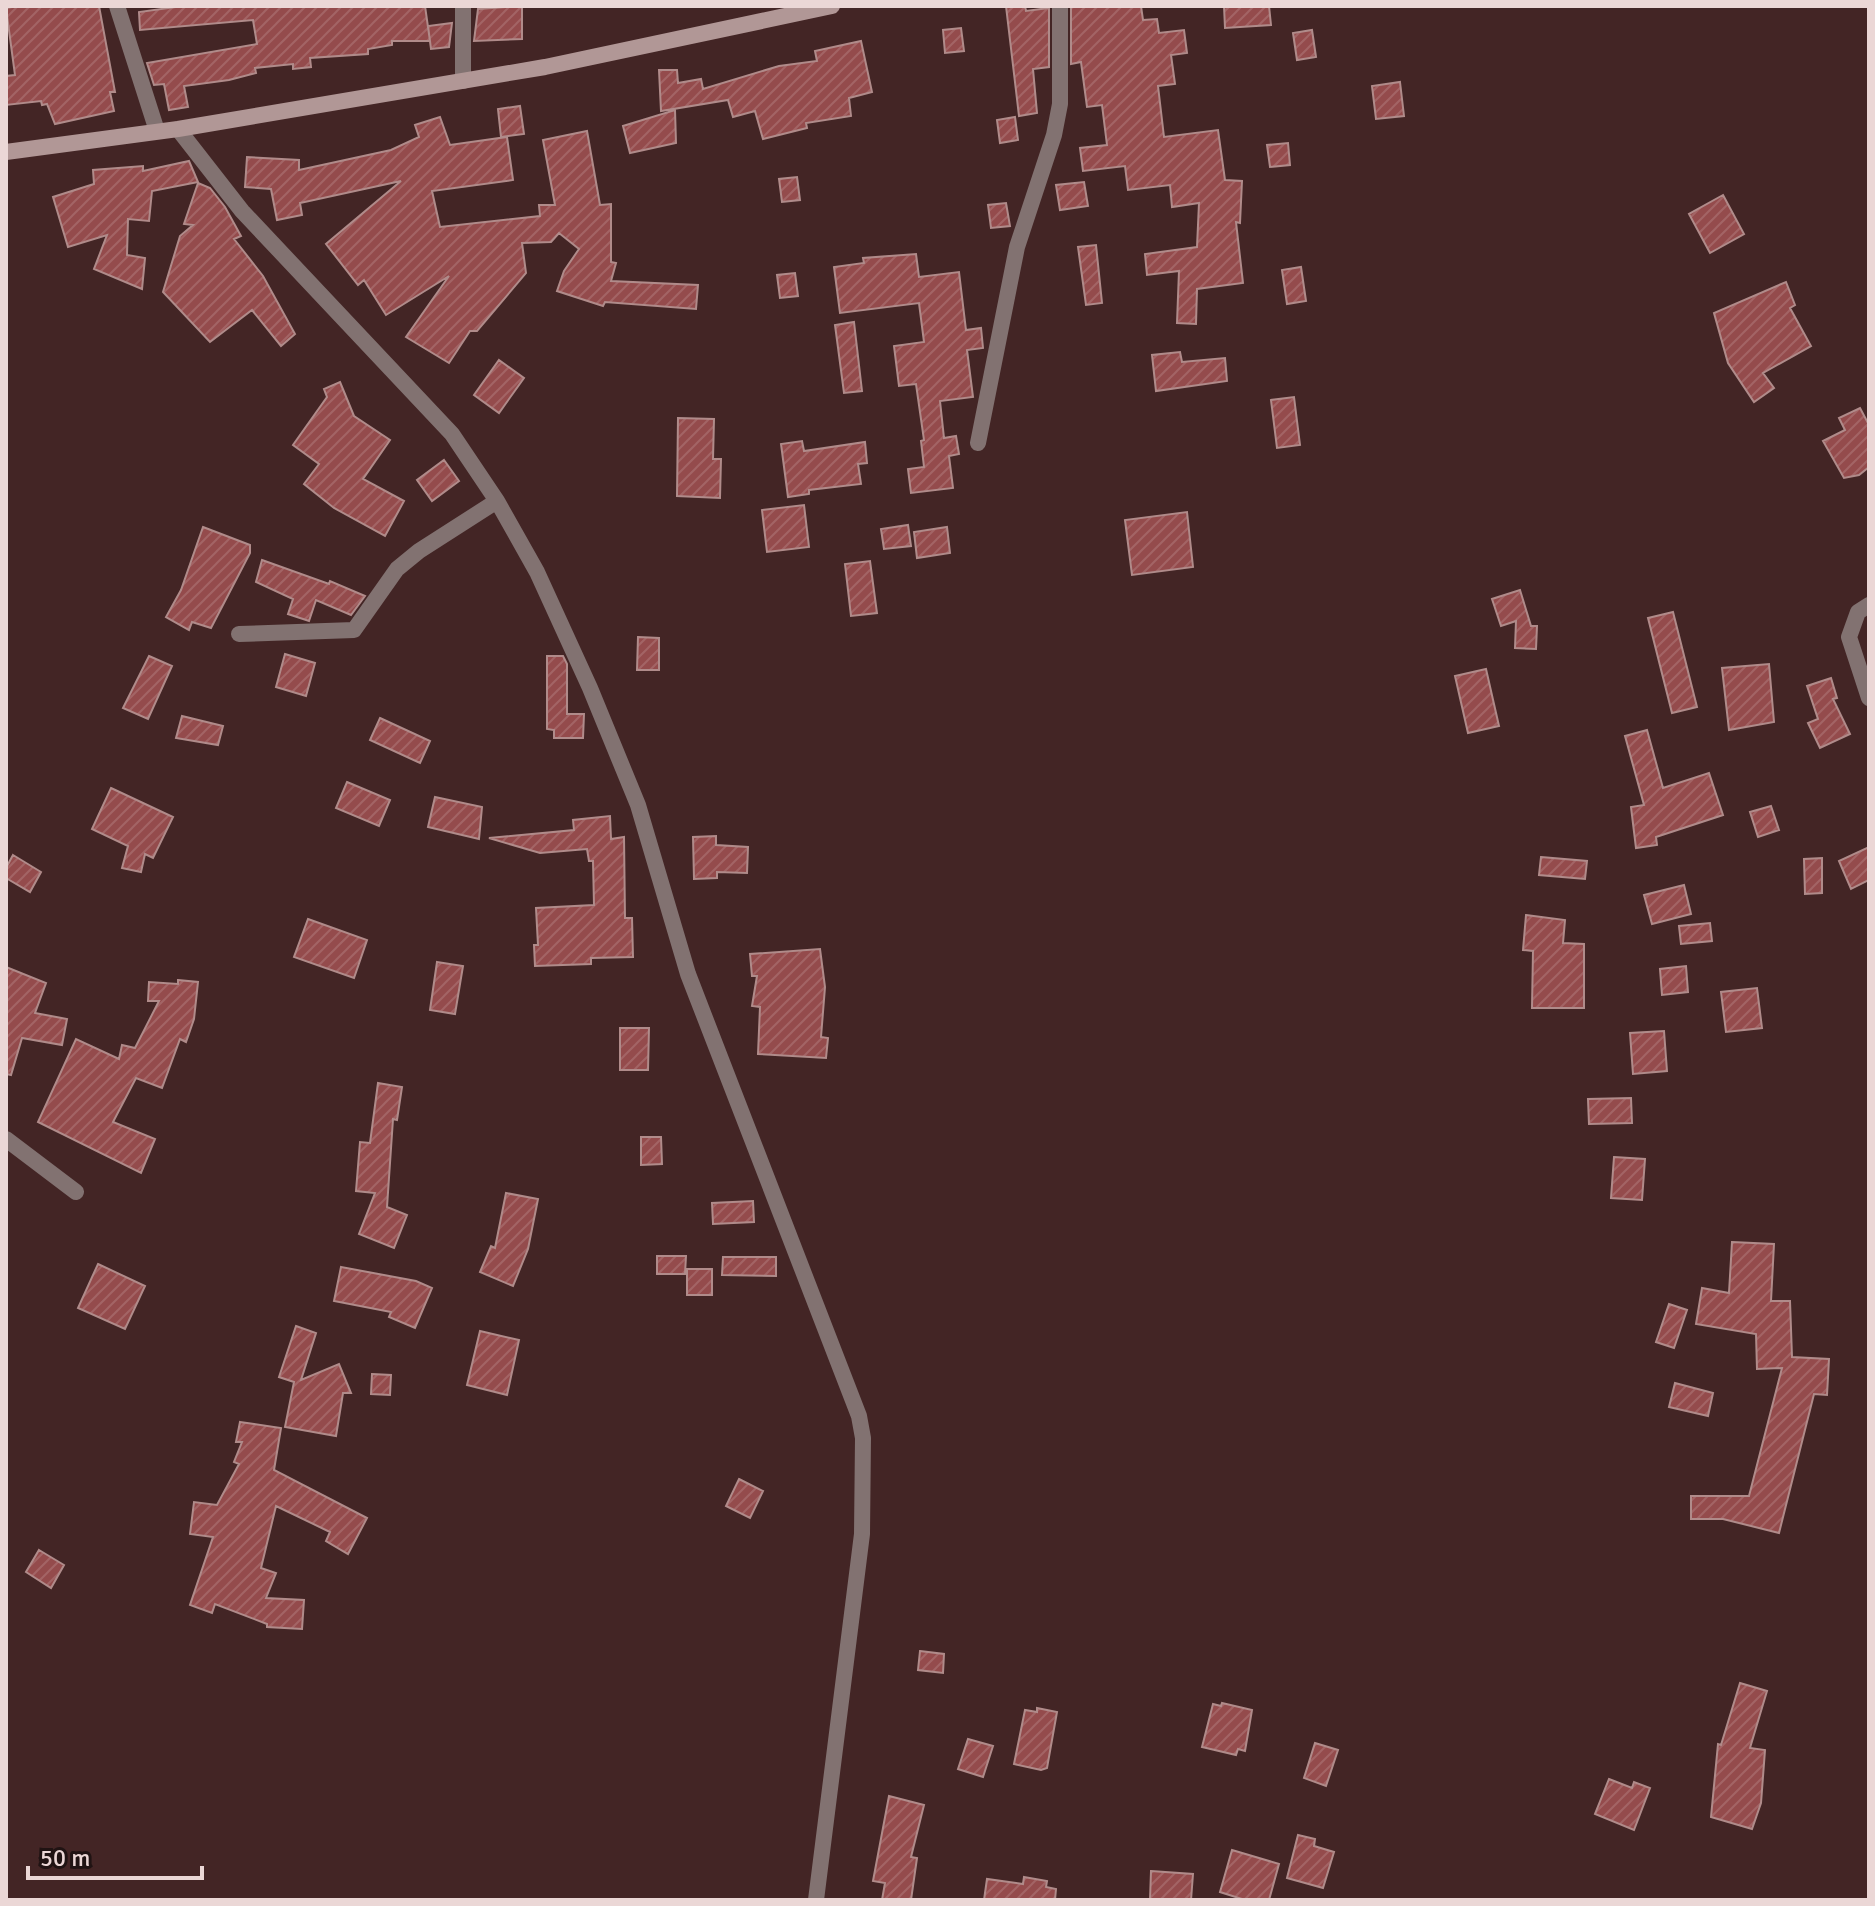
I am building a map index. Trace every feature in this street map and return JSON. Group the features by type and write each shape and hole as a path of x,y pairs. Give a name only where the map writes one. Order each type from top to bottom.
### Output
{"street":[{"path":"117,6 157,131"},
{"path":"463,6 463,81"},
{"path":"6,152 178,129 463,81 832,6"},
{"path":"978,443 1020,234 1054,135 1060,104 1060,6"},
{"path":"178,129 242,211 452,434 497,501 537,572 590,688 638,805 688,974 859,1416 864,1451 862,1534 816,1900"},
{"path":"239,634 354,630 378,599 386,581 403,564 497,501"},
{"path":"1869,605 1858,612 1851,623 1849,637 1869,698"},
{"path":"6,1139 76,1192"}],"building":[{"path":"99,6 115,92 110,92 114,111 55,124 47,104 42,105 41,101 6,105 6,76 15,75 6,8"},
{"path":"183,6 425,6 430,41 392,41 392,45 368,49 368,54 310,58 311,67 293,69 293,64 255,68 256,73 229,80 184,86 188,107 169,110 164,84 154,85 147,63 257,44 253,20 140,30 139,12"},
{"path":"1006,6 1025,6 1026,11 1049,8 1049,67 1033,69 1037,113 1019,116"},
{"path":"1071,6 1141,6 1143,20 1157,19 1159,33 1184,30 1187,53 1171,55 1175,84 1158,86 1164,137 1218,130 1225,180 1242,181 1240,223 1236,222 1243,283 1197,289 1196,324 1177,323 1179,271 1147,275 1145,254 1197,247 1199,203 1172,207 1170,185 1128,190 1125,166 1083,171 1080,148 1107,145 1102,105 1087,107 1081,62 1071,64"},
{"path":"1224,6 1269,6 1271,25 1225,28"},
{"path":"522,7 522,39 474,41 478,9"},
{"path":"452,23 449,47 431,49 428,26"},
{"path":"961,28 964,51 945,53 943,30"},
{"path":"1312,30 1316,57 1297,60 1293,33"},
{"path":"861,41 872,92 849,98 851,116 806,123 807,128 763,139 755,111 733,117 728,100 661,111 659,70 677,70 678,83 701,79 703,89 779,66 817,61 815,51"},
{"path":"1400,82 1404,116 1376,119 1372,86"},
{"path":"520,106 524,134 501,137 498,109"},
{"path":"675,110 676,143 630,153 623,126"},
{"path":"440,117 450,145 507,137 513,180 432,191 440,227 540,216 539,205 555,205 543,140 587,131 600,205 611,204 611,262 616,263 611,281 698,285 696,309 605,302 603,306 557,291 564,271 579,249 559,233 551,242 522,243 526,273 477,331 470,331 449,363 406,337 449,276 386,315 364,280 358,285 326,244 401,181 300,203 302,215 277,220 271,189 245,187 247,157 299,160 299,170 391,150 419,137 415,125"},
{"path":"1015,117 1018,140 1000,143 997,120"},
{"path":"1288,143 1290,165 1270,167 1267,145"},
{"path":"189,161 198,182 152,191 149,221 128,219 127,255 145,258 142,289 94,269 107,235 68,247 53,197 94,184 93,170 143,166 143,171"},
{"path":"797,177 800,200 782,202 779,179"},
{"path":"1084,182 1088,206 1060,210 1056,185"},
{"path":"198,183 210,188 225,207 241,236 234,239 263,276 295,334 281,346 252,310 210,342 163,292 180,236 193,225 184,224"},
{"path":"1723,195 1744,234 1710,253 1689,214"},
{"path":"1006,203 1010,226 991,228 988,205"},
{"path":"1096,245 1102,303 1086,305 1078,247"},
{"path":"916,254 919,277 959,272 966,330 981,328 983,348 967,350 973,397 940,401 944,438 956,436 959,454 949,456 953,488 911,493 908,469 924,467 921,441 924,440 916,384 899,386 894,346 924,342 919,303 840,313 834,267 864,263 863,258"},
{"path":"1301,267 1306,301 1287,304 1282,270"},
{"path":"795,273 798,296 780,298 777,275"},
{"path":"1786,282 1795,305 1790,308 1811,346 1763,373 1774,388 1754,402 1728,363 1714,313"},
{"path":"854,322 862,391 844,393 835,325"},
{"path":"1180,352 1182,362 1225,358 1227,381 1156,391 1152,355"},
{"path":"499,360 524,378 499,413 474,395"},
{"path":"340,382 354,416 390,440 363,479 404,501 385,536 334,508 304,484 319,464 293,445 327,397 324,389"},
{"path":"1294,397 1300,445 1277,448 1271,400"},
{"path":"1860,408 1869,425 1869,467 1859,475 1844,478 1823,441 1845,430 1839,418"},
{"path":"678,418 714,419 713,459 721,459 720,498 677,496"},
{"path":"802,441 804,451 865,442 867,463 858,464 861,484 809,490 809,494 788,497 781,444"},
{"path":"444,460 459,481 432,501 417,480"},
{"path":"804,505 809,547 767,552 762,510"},
{"path":"1187,512 1193,567 1132,575 1125,520"},
{"path":"908,525 911,546 884,549 881,529"},
{"path":"203,527 250,545 250,553 211,628 192,622 189,630 166,617 181,590"},
{"path":"947,527 950,553 917,558 914,532"},
{"path":"262,560 329,584 330,581 365,596 351,615 316,600 309,621 288,614 293,599 256,582"},
{"path":"870,561 877,613 851,616 845,564"},
{"path":"1520,590 1531,626 1537,626 1536,649 1515,648 1516,621 1501,626 1492,599"},
{"path":"1673,612 1697,707 1672,713 1648,618"},
{"path":"638,637 659,638 659,670 637,670"},
{"path":"285,654 315,663 306,696 276,687"},
{"path":"149,656 172,666 148,719 123,708"},
{"path":"547,656 563,656 567,664 567,714 584,714 583,738 554,738 554,730 547,729"},
{"path":"1769,664 1774,722 1729,730 1722,668"},
{"path":"1486,669 1499,726 1468,733 1455,676"},
{"path":"1831,678 1837,698 1833,699 1850,734 1820,748 1808,723 1818,719 1807,686"},
{"path":"182,716 223,726 218,745 176,738"},
{"path":"380,718 430,741 420,763 370,740"},
{"path":"1647,730 1663,788 1709,773 1723,815 1656,837 1657,845 1636,848 1631,807 1644,805 1625,736"},
{"path":"347,782 390,800 379,826 336,808"},
{"path":"111,788 173,817 153,858 145,854 141,872 122,868 128,846 92,829"},
{"path":"435,797 482,807 479,839 428,827"},
{"path":"1771,806 1779,830 1758,837 1750,812"},
{"path":"610,816 611,839 624,837 625,918 632,918 633,957 591,958 591,964 535,966 534,945 538,945 536,908 594,905 593,861 589,861 587,849 540,853 489,838 574,830 573,820"},
{"path":"716,836 716,845 748,847 747,873 717,872 717,878 694,879 693,837"},
{"path":"1869,847 1869,880 1851,889 1839,861"},
{"path":"13,855 41,872 30,892 6,878 6,868"},
{"path":"1541,857 1587,861 1585,879 1539,875"},
{"path":"1822,858 1822,893 1805,894 1804,859"},
{"path":"1684,885 1691,914 1652,924 1644,895"},
{"path":"1526,915 1565,920 1563,943 1584,944 1584,1008 1532,1008 1533,951 1523,950"},
{"path":"308,919 367,940 354,978 294,957"},
{"path":"1710,923 1712,941 1681,944 1679,926"},
{"path":"820,949 825,987 821,1037 828,1038 826,1058 758,1054 760,1007 752,1006 757,976 752,976 750,954"},
{"path":"437,962 463,966 455,1014 430,1010"},
{"path":"1686,966 1688,992 1662,995 1660,969"},
{"path":"6,967 46,983 35,1013 67,1019 62,1045 22,1038 11,1075 6,1074"},
{"path":"178,980 198,982 194,1019 186,1042 180,1039 162,1088 136,1078 113,1122 155,1139 141,1173 38,1122 76,1039 119,1059 122,1045 135,1048 159,1001 148,1001 149,982 178,984"},
{"path":"1757,988 1762,1028 1726,1032 1721,992"},
{"path":"620,1028 649,1028 648,1070 620,1070"},
{"path":"1664,1031 1667,1071 1633,1074 1630,1033"},
{"path":"378,1083 402,1087 397,1120 393,1119 387,1207 407,1215 394,1248 359,1234 375,1193 356,1191 360,1142 370,1143"},
{"path":"1631,1098 1632,1123 1589,1124 1588,1099"},
{"path":"641,1137 661,1137 662,1164 641,1165"},
{"path":"1614,1157 1645,1159 1642,1200 1611,1198"},
{"path":"506,1193 538,1199 528,1249 513,1286 480,1272 491,1246 495,1248"},
{"path":"753,1201 754,1222 713,1224 712,1203"},
{"path":"1732,1242 1774,1244 1771,1301 1790,1301 1792,1357 1829,1359 1827,1395 1814,1394 1779,1533 1723,1519 1691,1519 1691,1496 1749,1496 1782,1368 1757,1369 1756,1334 1696,1324 1702,1288 1729,1293"},
{"path":"657,1256 686,1256 685,1274 657,1274"},
{"path":"723,1257 776,1257 776,1276 722,1275"},
{"path":"98,1264 145,1286 125,1329 78,1308"},
{"path":"341,1267 416,1281 432,1288 415,1328 389,1317 391,1312 334,1301"},
{"path":"687,1269 712,1269 712,1295 687,1295"},
{"path":"1669,1304 1687,1310 1674,1348 1656,1342"},
{"path":"296,1326 316,1333 301,1380 339,1364 351,1393 343,1393 336,1436 285,1427 294,1382 279,1377"},
{"path":"480,1331 519,1340 507,1395 467,1385"},
{"path":"372,1374 391,1375 390,1395 371,1394"},
{"path":"1675,1383 1713,1393 1708,1416 1669,1407"},
{"path":"240,1422 281,1428 274,1470 367,1518 348,1554 326,1541 330,1532 276,1506 261,1568 276,1573 266,1598 304,1600 302,1629 267,1627 267,1624 215,1604 212,1613 190,1605 213,1537 190,1534 194,1502 217,1505 239,1464 234,1462 242,1442 236,1442"},
{"path":"739,1479 763,1491 750,1518 726,1506"},
{"path":"39,1550 64,1565 51,1588 26,1572"},
{"path":"920,1651 944,1654 943,1673 918,1670"},
{"path":"1740,1683 1767,1691 1750,1748 1765,1750 1761,1803 1752,1829 1711,1817 1718,1744 1721,1745"},
{"path":"1222,1703 1252,1710 1245,1751 1238,1749 1236,1755 1202,1747 1213,1704 1221,1706"},
{"path":"1037,1708 1057,1712 1047,1768 1041,1770 1014,1764 1025,1710 1037,1712"},
{"path":"968,1739 993,1746 983,1777 958,1769"},
{"path":"1315,1743 1338,1750 1326,1786 1304,1778"},
{"path":"1609,1779 1632,1788 1634,1782 1650,1788 1634,1830 1595,1814"},
{"path":"889,1796 924,1805 911,1857 917,1858 911,1900 882,1900 885,1883 873,1881"},
{"path":"1298,1835 1315,1839 1314,1846 1334,1852 1323,1888 1287,1878"},
{"path":"1232,1850 1279,1864 1269,1900 1245,1900 1220,1892"},
{"path":"1151,1871 1193,1874 1191,1900 1150,1900"},
{"path":"1024,1877 1047,1881 1046,1887 1056,1889 1055,1900 984,1900 987,1879 1023,1884"}]}
